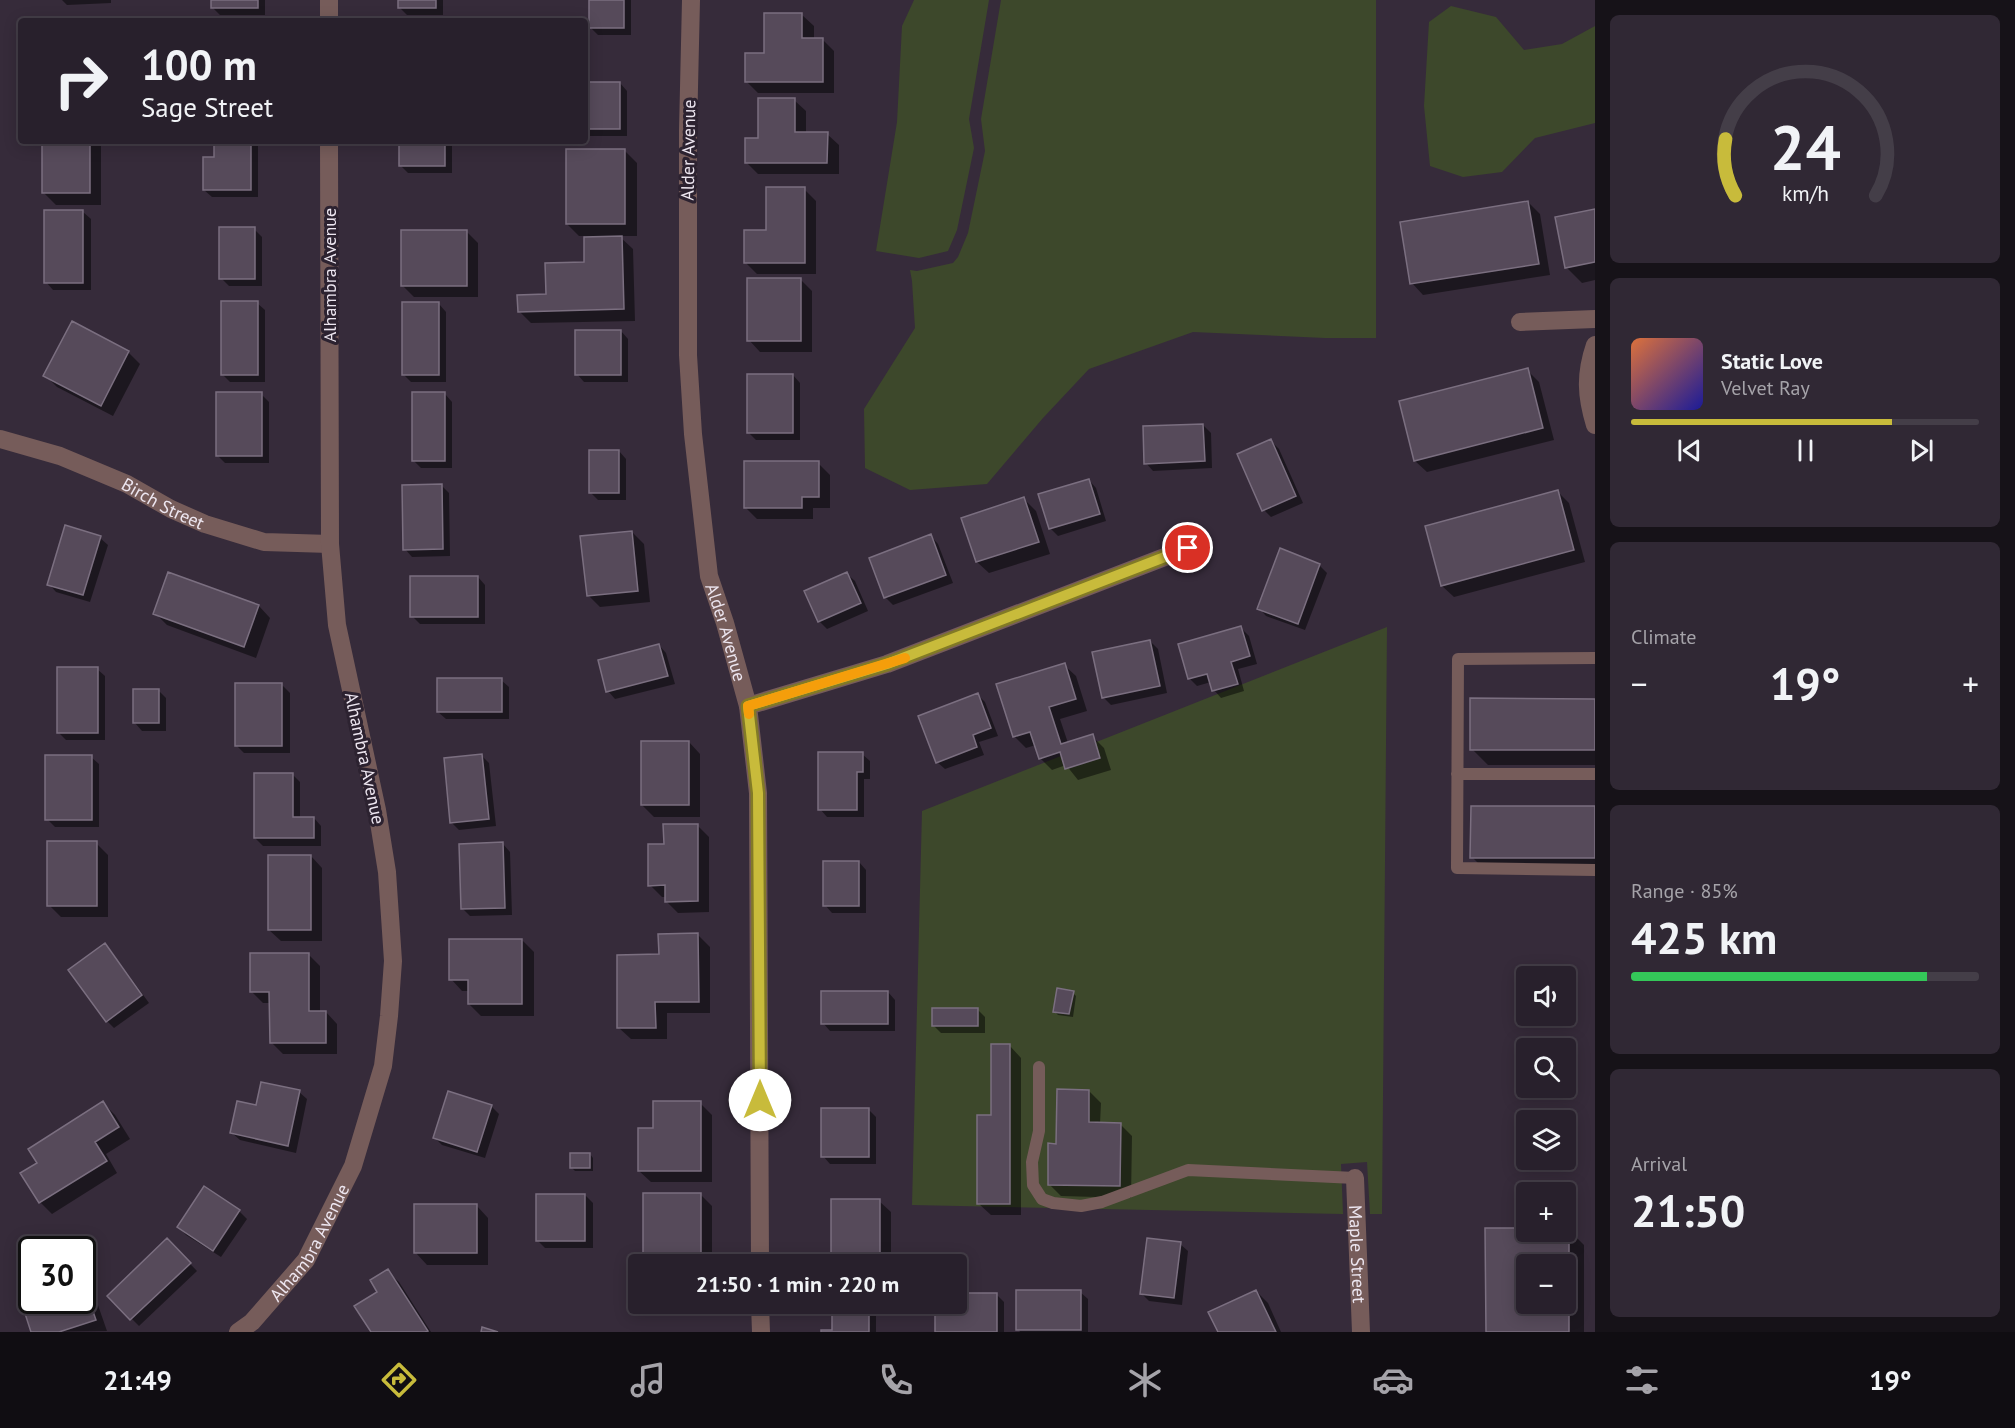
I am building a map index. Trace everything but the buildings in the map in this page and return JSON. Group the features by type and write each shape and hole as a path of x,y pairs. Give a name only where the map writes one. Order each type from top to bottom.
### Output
{"street":[{"path":"329,0 329,18"},
{"name":"Alder Avenue","path":"691,0 688,131 688,355 693,434 709,576 725,623 748,706 758,793 760,1254"},
{"name":"Alhambra Avenue","path":"251,1329 306,1260 354,1166 383,1066 393,961 387,872 377,810 337,625 330,544 329,144"},
{"path":"1520,321 1595,319"},
{"path":"1595,345 1588,366 1588,403 1595,425"},
{"name":"Birch Street","path":"0,439 60,456 127,483 171,509 205,524 264,542 330,544"},
{"path":"748,706 887,664 1188,548"},
{"name":"Maple Street","path":"1355,1178 1361,1332"},
{"path":"760,1314 760,1332"}],"lane":[{"path":"1595,658 1458,659 1457,774 1457,868 1595,870"},
{"path":"1457,774 1595,774"},
{"path":"1040,1067 1039,1131 1032,1162 1033,1185 1042,1199 1053,1203 1081,1206 1102,1202 1188,1170 1355,1178"}],"green space":[{"path":"914,0 989,0 969,119 974,148 957,230 948,251 919,258 876,251 897,122 902,26"},
{"path":"1001,0 1376,0 1376,338 1193,332 1089,369 1043,418 987,484 910,490 865,468 864,409 915,328 910,270 917,271 953,263 968,233 985,151 981,119"},
{"path":"1451,6 1496,17 1524,50 1562,44 1595,26 1595,123 1535,138 1502,172 1463,177 1430,166 1424,106 1429,22"},
{"path":"1387,627 1382,1214 1370,1214 1367,1162 1341,1164 1343,1214 912,1205 922,811"}],"slow traffic":[{"path":"749,714 748,706 905,658"}],"route":[{"path":"760,1100 758,793 748,706 887,664 1188,548"}]}
